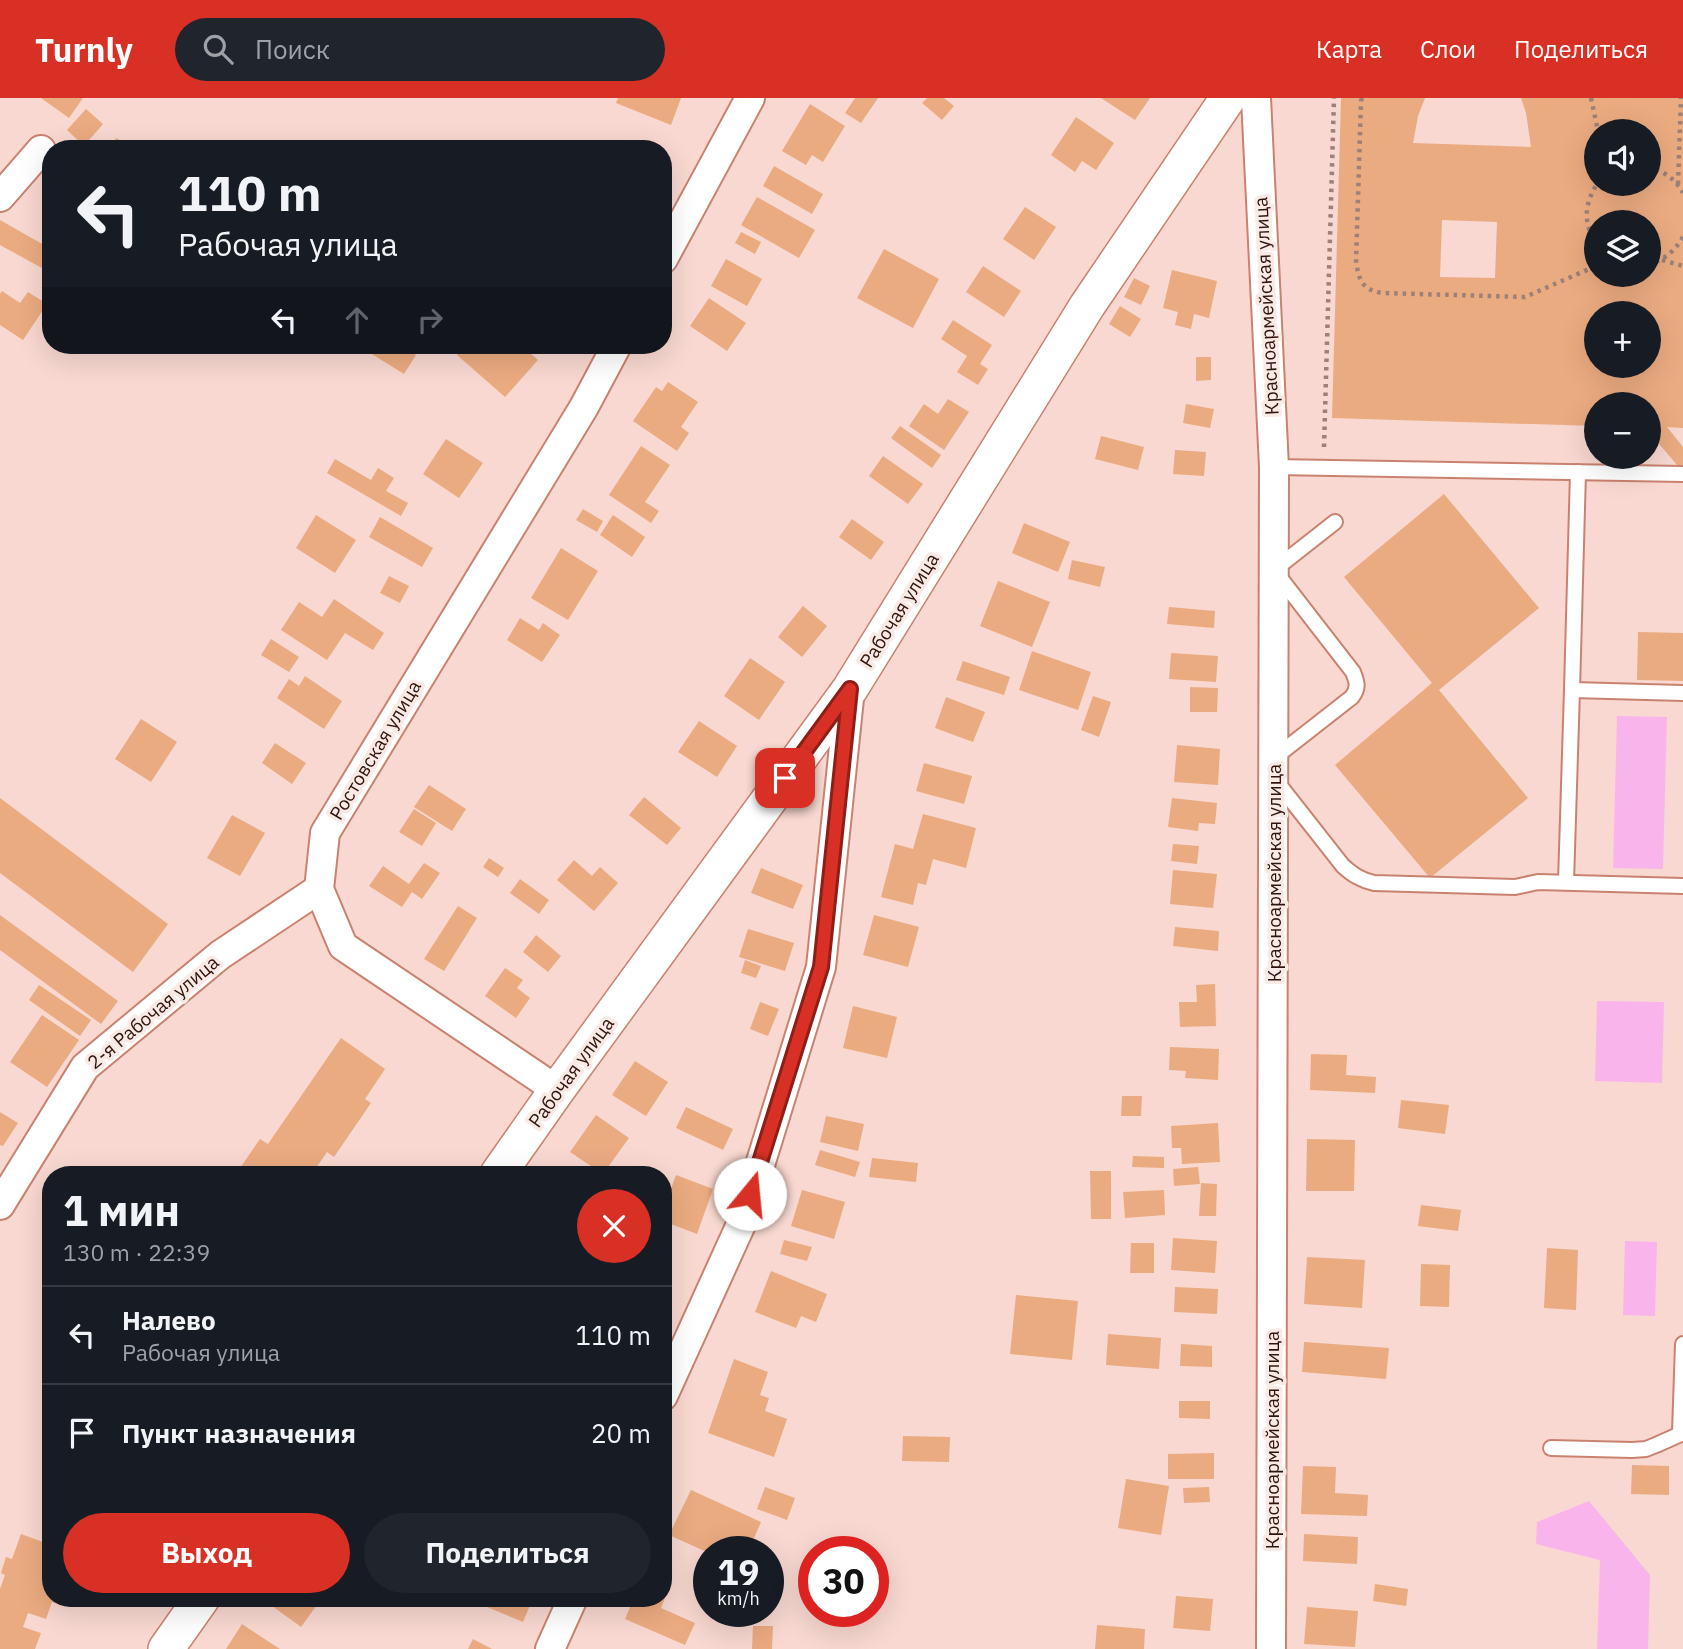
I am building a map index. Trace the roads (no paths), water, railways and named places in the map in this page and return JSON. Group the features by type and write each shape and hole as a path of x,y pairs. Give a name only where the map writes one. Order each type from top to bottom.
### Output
{"street":[{"path":"672,242 750,98"},
{"name":"Рабочая улица","path":"504,1166 850,689 1087,306 1228,98"},
{"name":"Красноармейская улица","path":"1255,98 1274,467 1271,1649"},
{"path":"0,197 41,150"},
{"name":"Ростовская улица","path":"557,1090 343,946 319,889 325,833 584,407 612,354"},
{"path":"672,1376 743,1220 821,967 850,689"},
{"name":"2-я Рабочая улица","path":"0,1205 85,1067 220,955 319,889"},
{"path":"166,1649 196,1607"},
{"path":"550,1649 569,1607"}],"lane":[{"path":"1274,467 1683,474"},
{"path":"1566,883 1578,472"},
{"path":"1335,522 1274,570 1353,672 1358,683 1356,692 1274,768 1343,866 1355,877 1374,883 1515,887 1538,882 1683,886"},
{"path":"1572,690 1683,693"},
{"path":"1551,1448 1646,1449 1682,1433 1683,1345"}]}
